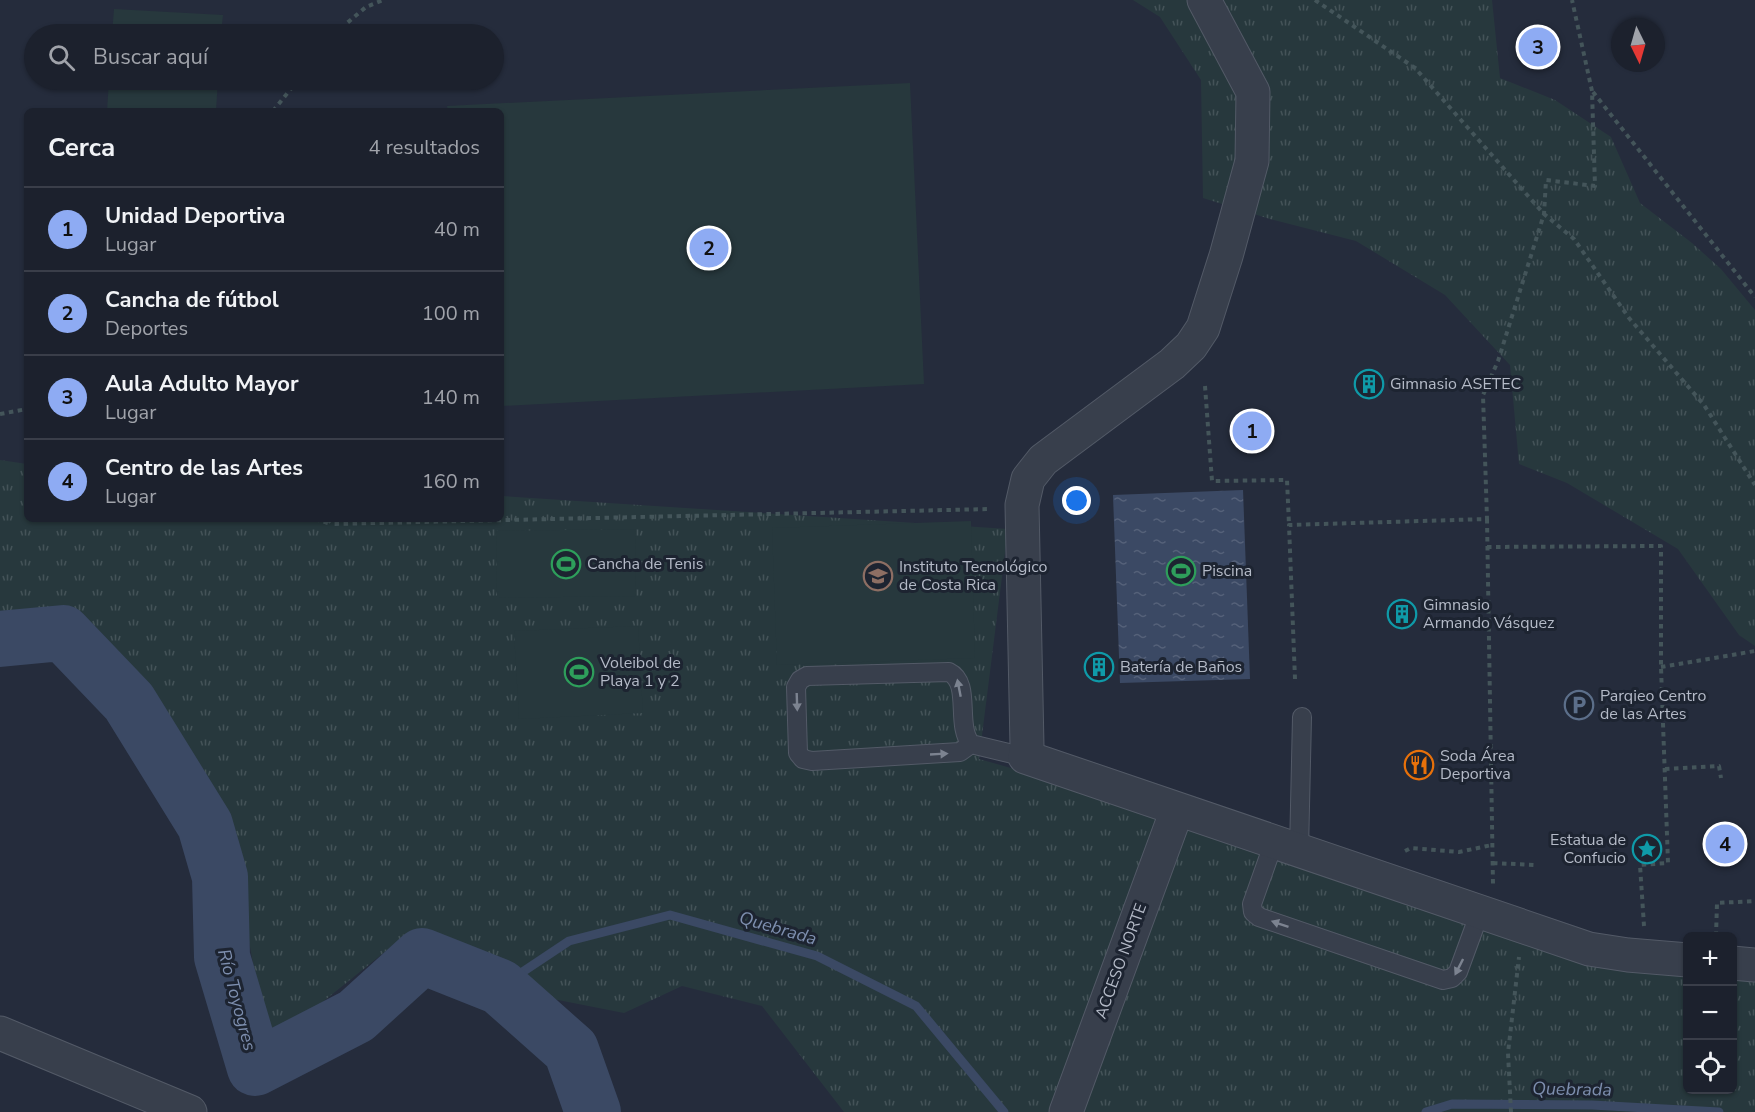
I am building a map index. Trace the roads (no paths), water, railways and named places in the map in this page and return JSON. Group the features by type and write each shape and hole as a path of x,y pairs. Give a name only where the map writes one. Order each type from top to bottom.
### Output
{"street":[{"path":"1204,0 1253,92 1252,161 1203,328 1191,346 1172,364 1043,460 1028,479 1022,505 1027,746 1025,758 1286,847 1487,899 1589,949 1683,960"},
{"name":"ACCESO NORTE","path":"1066,1112 1177,810"},
{"path":"1737,963 1755,965"},
{"path":"0,1034 190,1112"}],"lane":[{"path":"971,744 960,753 812,761 803,759 798,753 796,687 800,680 807,676 949,672 956,675 960,683 964,729 971,744 1025,758"},
{"path":"1302,717 1286,847 1252,904 1253,912 1259,917 1443,980 1452,978 1458,972 1487,899"}],"water":[{"name":"Piscina","path":"1243,490 1250,679 1120,683 1113,495"}],"waterway":[{"name":"Río Toyogres","path":"0,639 63,633 129,702 205,825 220,877 222,957 255,1068 356,1016 422,956 500,987 571,1050 593,1112"},
{"name":"Quebrada","path":"500,987 569,941 670,915 817,956 916,1006 1004,1112"},
{"name":"Quebrada","path":"1426,1112 1452,1104 1592,1105 1719,1112"}],"place":[{"name":"Aula Adulto Mayor","path":"1538,47"},
{"name":"Cancha de fútbol","path":"709,248"},
{"name":"Gimnasio ASETEC","path":"1369,384"},
{"name":"Unidad Deportiva","path":"1252,431"},
{"name":"Cancha de Tenis","path":"566,564"},
{"name":"Piscina","path":"1181,571"},
{"name":"Instituto Tecnológico de Costa Rica","path":"878,576"},
{"name":"Gimnasio Armando Vásquez","path":"1402,614"},
{"name":"Batería de Baños","path":"1099,667"},
{"name":"Voleibol de Playa 1 y 2","path":"579,672"},
{"name":"Parqieo Centro de las Artes","path":"1579,705"},
{"name":"Soda Área Deportiva","path":"1419,765"},
{"name":"Centro de las Artes","path":"1725,844"},
{"name":"Estatua de Confucio","path":"1647,849"}]}
